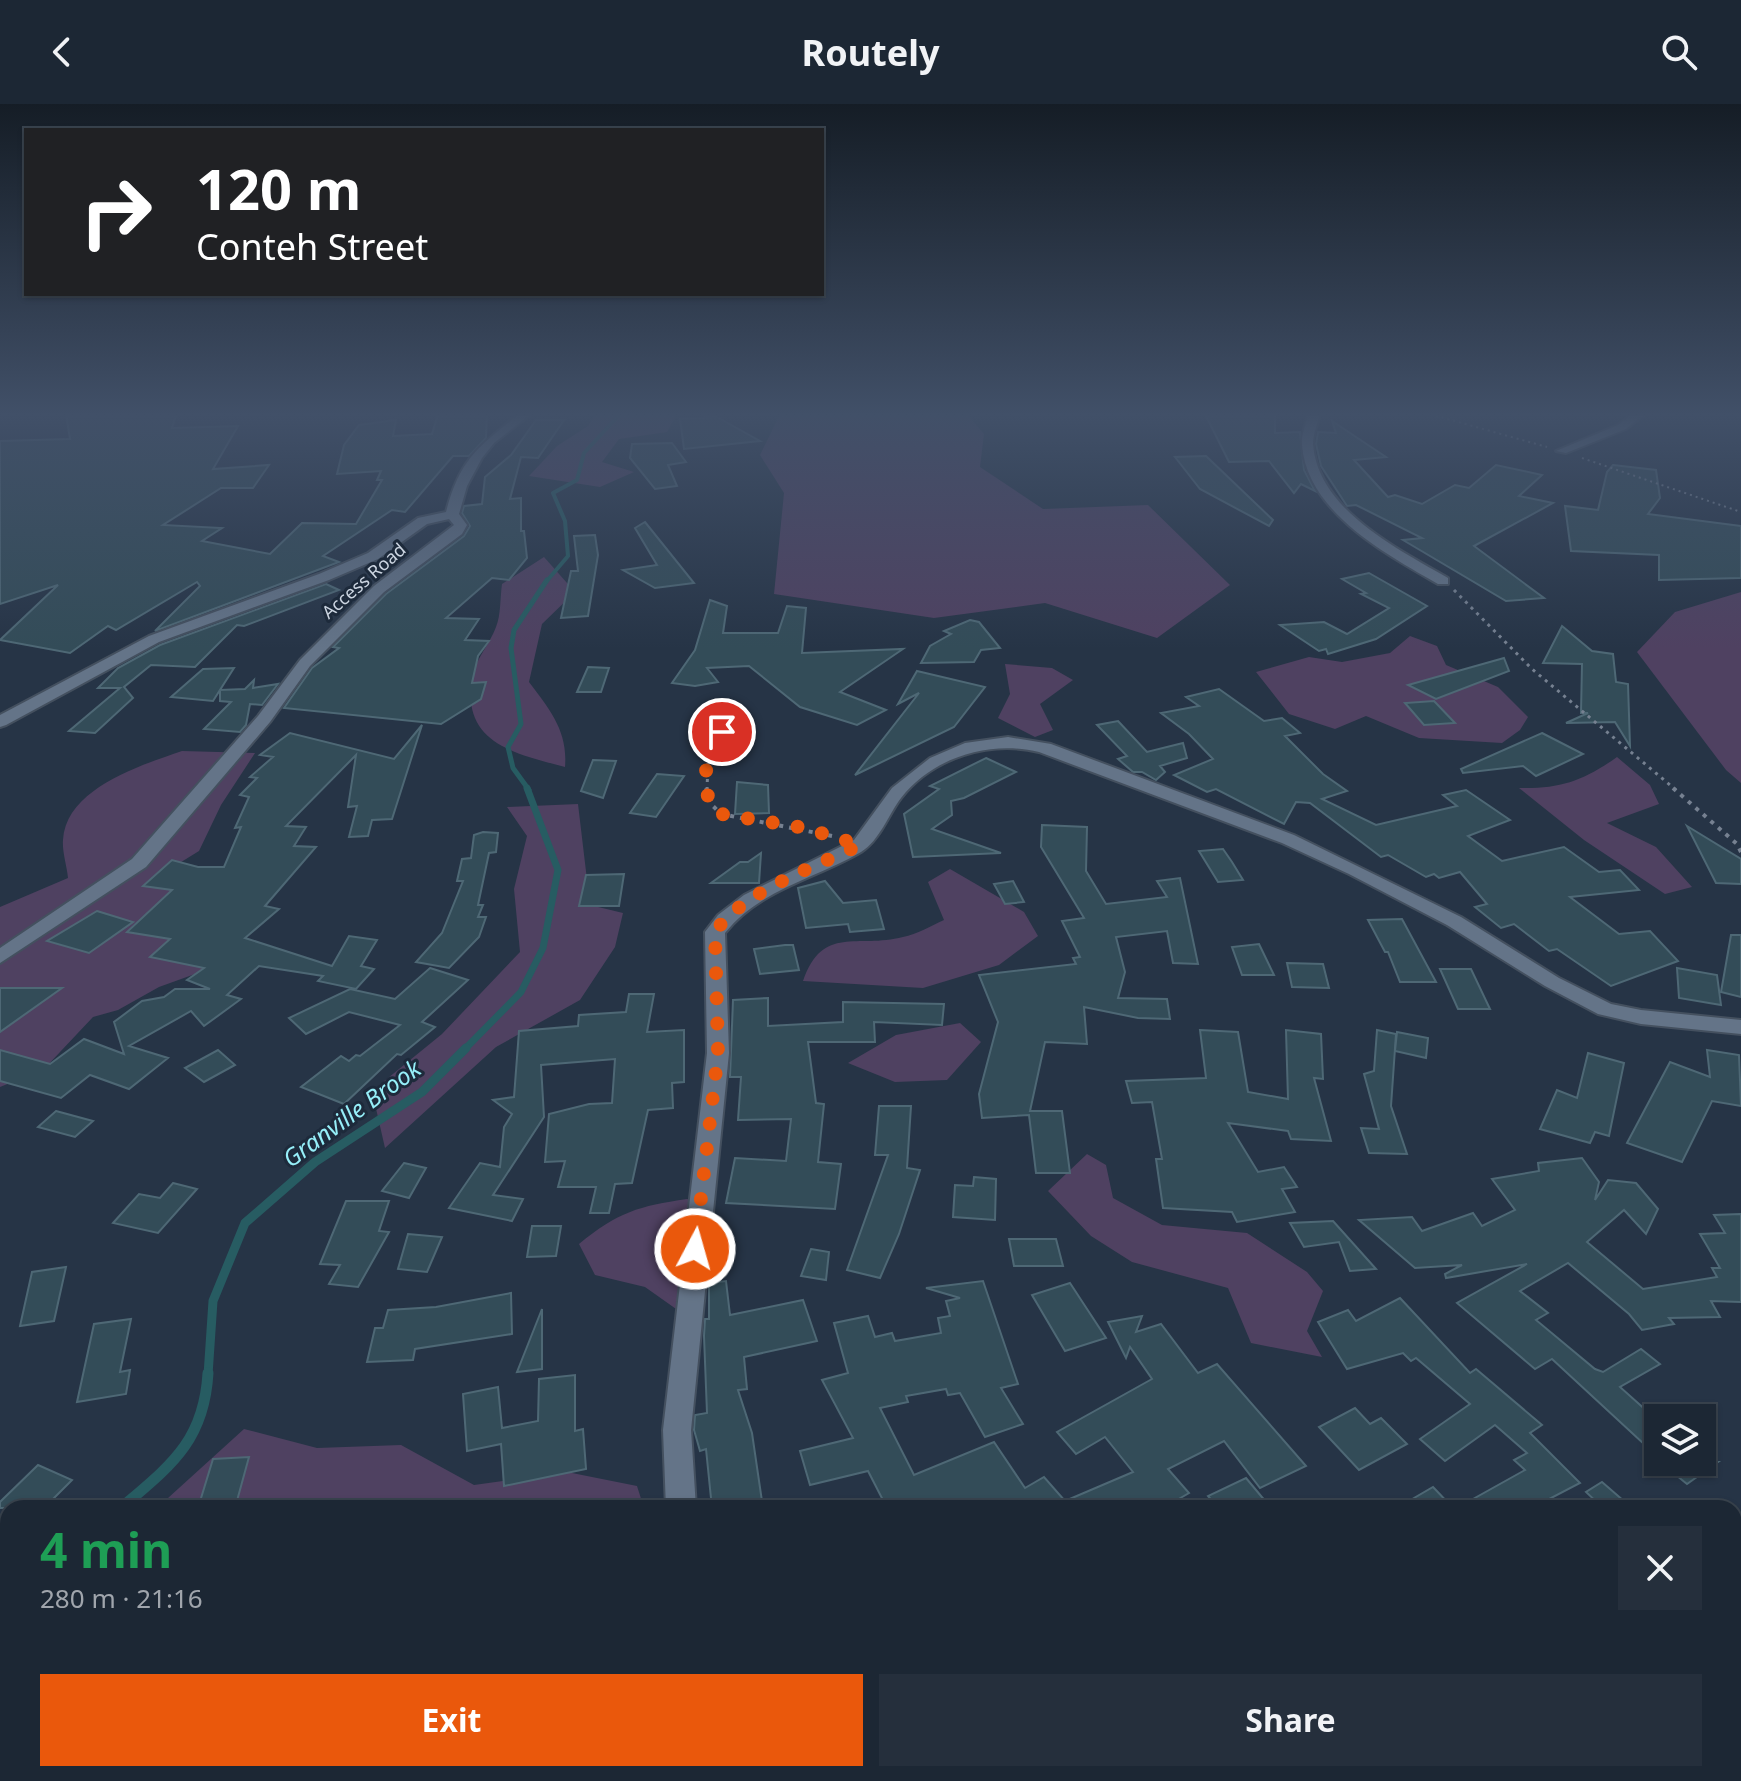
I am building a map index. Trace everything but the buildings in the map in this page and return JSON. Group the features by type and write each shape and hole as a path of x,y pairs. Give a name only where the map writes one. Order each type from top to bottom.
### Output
{"street":[{"path":"452,515 459,492"},
{"path":"1328,492 1365,533 1443,581"},
{"name":"Access Road","path":"0,722 154,639 373,556 423,521 452,515 461,525 379,589 305,663 264,719 139,863 0,957"},
{"path":"681,1500 677,1430 718,1053 715,932 724,919 771,888 860,845 903,785 940,760 978,743 1006,740 1027,742 1288,839 1454,921 1561,988 1605,1009 1641,1017 1741,1027"}],"path":[{"path":"1683,492 1741,512"},
{"path":"1443,581 1470,603 1532,669 1615,736 1737,844 1741,852"},
{"path":"722,732 709,754 706,792 713,809 721,814 805,828 860,845"}],"shaded area":[{"path":"1018,492 1043,509 1148,505 1230,585 1157,638 1045,603 934,618 774,594 784,493"},
{"path":"544,557 575,592 542,624 529,682 560,732 564,742 565,767 510,750 495,742 483,731 475,717 471,699 474,671 498,622 502,584"},
{"path":"1741,592 1741,783 1726,770 1637,652 1675,612"},
{"path":"1410,636 1437,646 1446,665 1498,687 1528,717 1520,730 1502,743 1419,738 1366,716 1335,729 1289,714 1256,672 1309,657 1342,662 1390,653"},
{"path":"1005,664 1052,668 1073,680 1040,704 1053,730 1035,737 998,718 1010,694"},
{"path":"182,751 255,753 221,805 199,851 152,880 186,887 230,947 195,974 159,987 118,1010 93,1017 44,1069 0,1087 0,907 68,878 63,845 67,822 77,806 91,793 128,772"},
{"path":"1617,757 1650,785 1659,804 1607,823 1656,847 1692,887 1665,894 1584,840 1519,788 1571,782"},
{"path":"578,804 590,905 623,913 615,947 580,1000 496,1047 385,1148 372,1091 442,1034 520,952 514,889 527,836 507,807"},
{"path":"950,869 1024,912 1038,936 999,965 923,988 803,981 811,963 831,945 903,937 944,920 928,882"},
{"path":"960,1023 981,1042 947,1080 895,1082 848,1063 896,1035"},
{"path":"1087,1154 1106,1165 1113,1198 1162,1225 1247,1233 1307,1272 1323,1291 1307,1331 1322,1357 1251,1343 1228,1288 1132,1262 1091,1236 1048,1191"},
{"path":"687,1199 700,1202 686,1316 645,1287 595,1275 579,1244 606,1224 630,1212"},
{"path":"244,1429 317,1448 401,1445 474,1485 567,1472 637,1486 641,1500 166,1500"}],"waterway":[{"name":"Granville Brook","path":"546,582 568,556 565,521 554,492"},
{"name":"Granville Brook","path":"529,790 513,768 508,747 521,724 511,648 514,630 547,580"},
{"name":"Granville Brook","path":"464,1050 521,992 543,948 558,870 527,788"},
{"name":"Granville Brook","path":"208,1375 213,1301 245,1223 315,1162 422,1092 464,1050"},
{"name":"Granville Brook","path":"130,1500 169,1465 192,1435 200,1417 208,1373"}],"route":[{"path":"695,1249 718,1053 715,932 724,919 771,888 860,845 805,828 750,821 713,809 706,792 709,754 722,732"}]}
